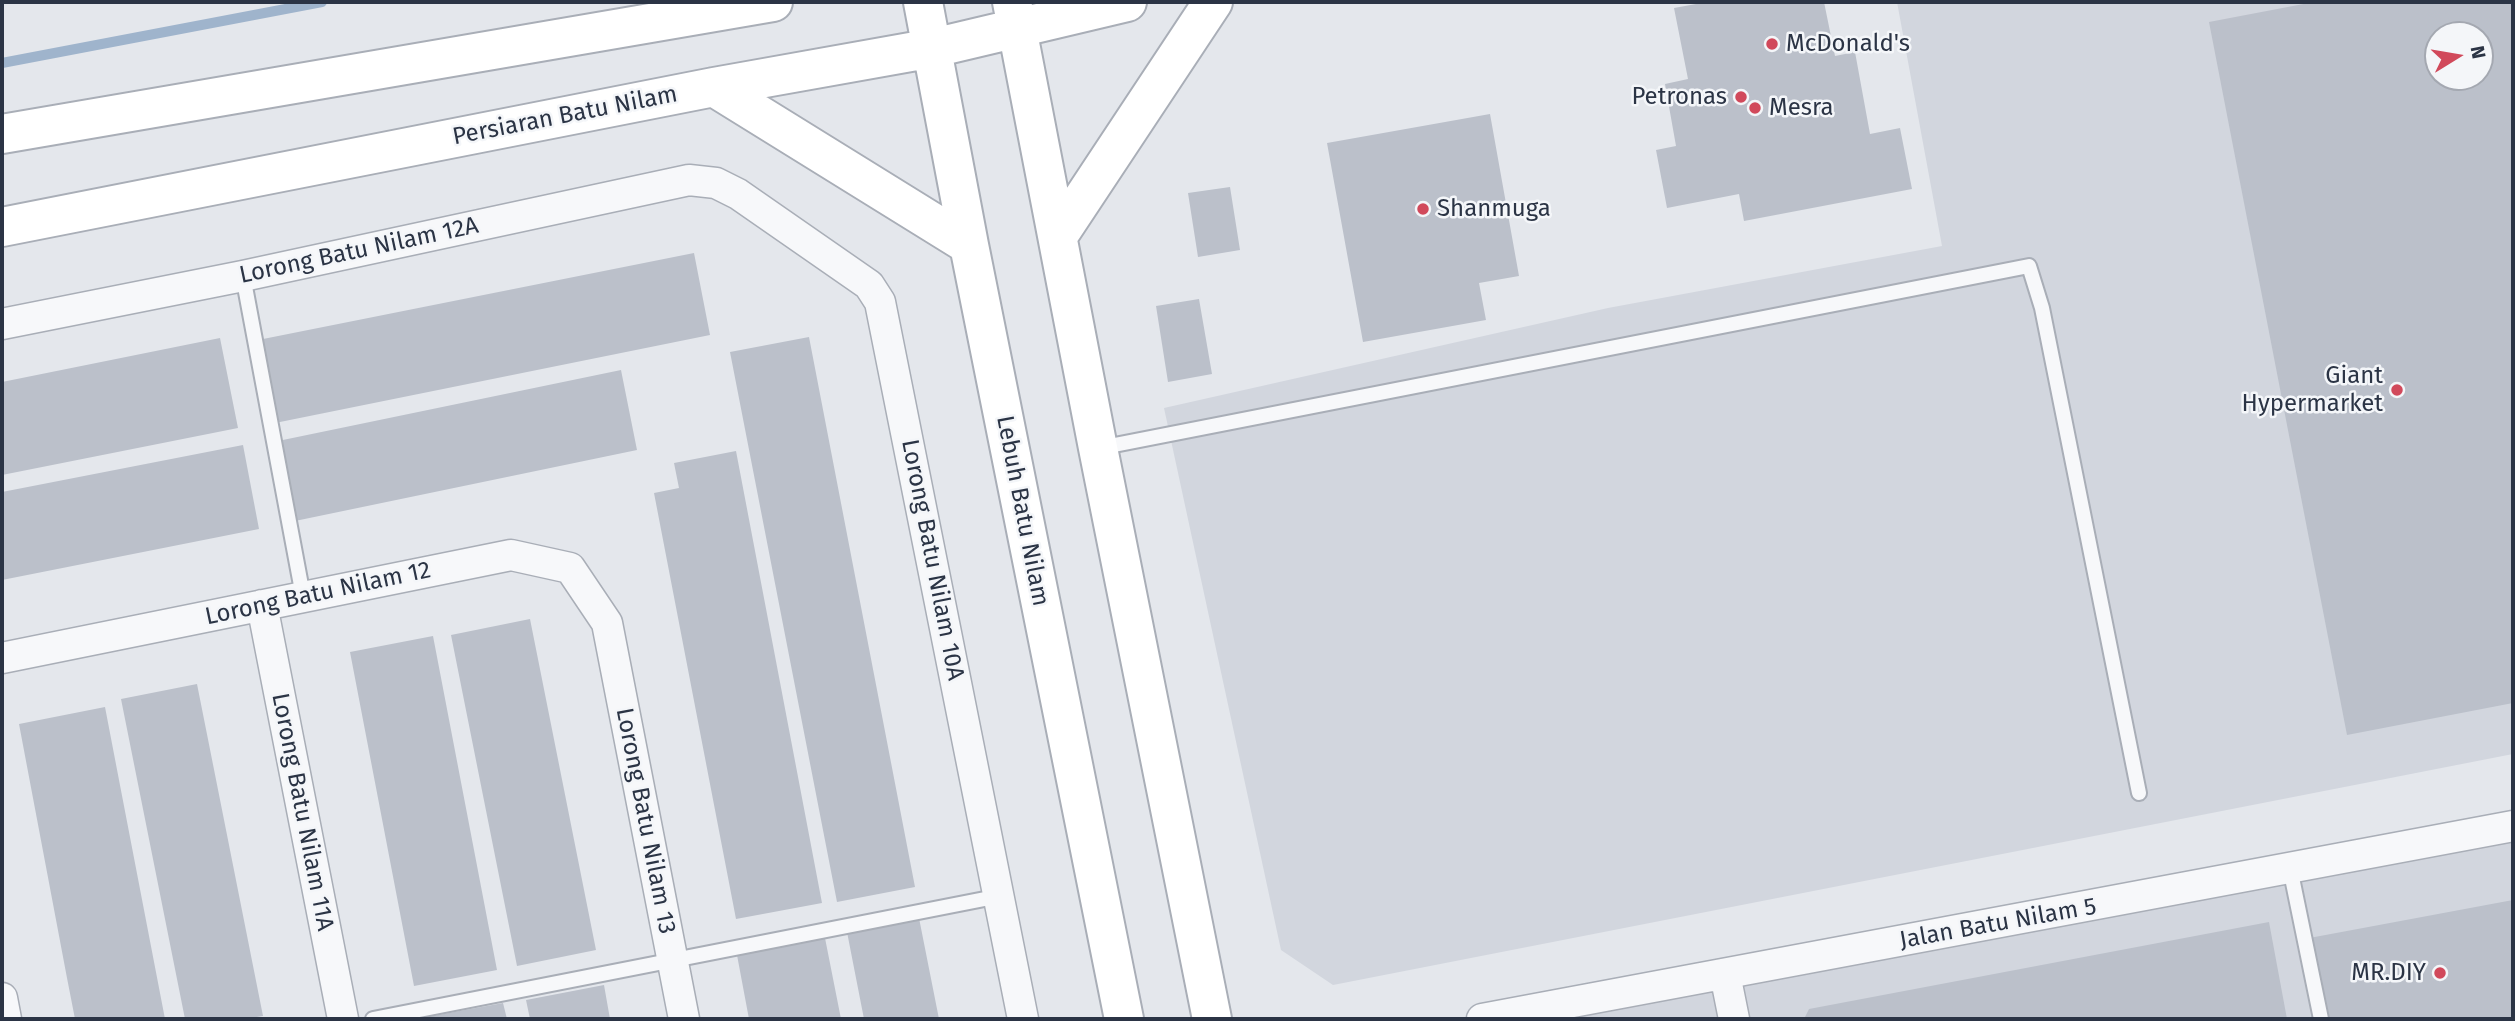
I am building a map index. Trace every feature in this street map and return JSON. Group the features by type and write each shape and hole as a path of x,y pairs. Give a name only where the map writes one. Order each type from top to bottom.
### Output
{"main road":[{"path":"512,47 667,2"},
{"path":"2,134 773,2"},
{"name":"Lebuh Batu Nilam","path":"923,2 1124,1019"},
{"name":"Persiaran Batu Nilam","path":"2,228 714,87 933,48 1015,16 1127,2"},
{"path":"1058,236 1213,2"},
{"path":"1015,16 1212,1019"},
{"path":"714,87 969,245"}],"street":[{"name":"Lorong Batu Nilam 12A","path":"2,324 243,276 689,180 716,183"},
{"name":"Lorong Batu Nilam 10A","path":"716,183 738,194 869,285 880,302 1023,1019"},
{"name":"Lorong Batu Nilam 12","path":"2,658 511,555 570,568 607,622"},
{"name":"Lorong Batu Nilam 11A","path":"262,605 343,1019"},
{"name":"Lorong Batu Nilam 13","path":"607,622 684,1019"},
{"name":"Jalan Batu Nilam 5","path":"1482,1019 1549,1013 1725,974 2513,826"},
{"path":"1725,974 1734,1019"},
{"path":"2,998 6,1019"}],"lane":[{"path":"1098,448 2029,267 2042,308 2139,793"},
{"path":"243,276 303,596"},
{"path":"2290,867 2321,1019"},
{"path":"373,1019 1000,896"}],"shaded area":[{"path":"1897,2 2513,2 2513,754 1333,985 1281,950 1164,408 1608,308 1942,246"},
{"path":"2513,815 2513,1019 1491,1019"}],"building":[{"path":"1707,2 1824,2 1835,56 1855,52 1870,134 1900,128 1912,189 1744,221 1739,194 1667,208 1656,150 1676,146 1665,84 1688,79 1674,8"},
{"name":"Giant Hypermarket","path":"2314,2 2513,2 2513,703 2347,735 2209,22"},
{"name":"Shanmuga","path":"1490,114 1519,276 1479,283 1486,320 1363,342 1327,143"},
{"path":"1230,187 1240,250 1198,257 1188,193"},
{"path":"694,253 710,335 275,423 258,340"},
{"path":"1199,299 1212,374 1168,382 1156,306"},
{"path":"809,337 915,887 837,902 730,352"},
{"path":"220,338 238,428 2,475 2,382"},
{"path":"621,370 637,450 295,521 278,441"},
{"path":"243,445 259,529 2,580 2,492"},
{"path":"736,451 822,903 736,919 654,493 679,488 674,463"},
{"path":"530,619 596,950 517,966 451,635"},
{"path":"433,636 497,970 414,986 350,652"},
{"path":"197,684 263,1016 244,1019 185,1019 121,699"},
{"path":"105,707 165,1019 75,1019 67,978 19,724"},
{"path":"2513,900 2513,1019 2319,1019 2304,939"},
{"path":"919,918 939,1019 864,1019 847,932"},
{"path":"2269,922 2287,1019 1804,1019 1809,1009"},
{"path":"825,938 841,1019 749,1019 737,955"},
{"path":"604,985 610,1019 530,1019 526,1000"},
{"path":"503,1003 507,1019 422,1019 422,1018"}],"waterway":[{"path":"2,63 322,2"}],"place":[{"name":"McDonald's","path":"1772,44"},
{"name":"Petronas","path":"1741,97"},
{"name":"Mesra","path":"1755,108"},
{"name":"Shanmuga","path":"1423,209"},
{"name":"Giant Hypermarket","path":"2397,390"},
{"name":"MR.DIY","path":"2440,973"}]}
